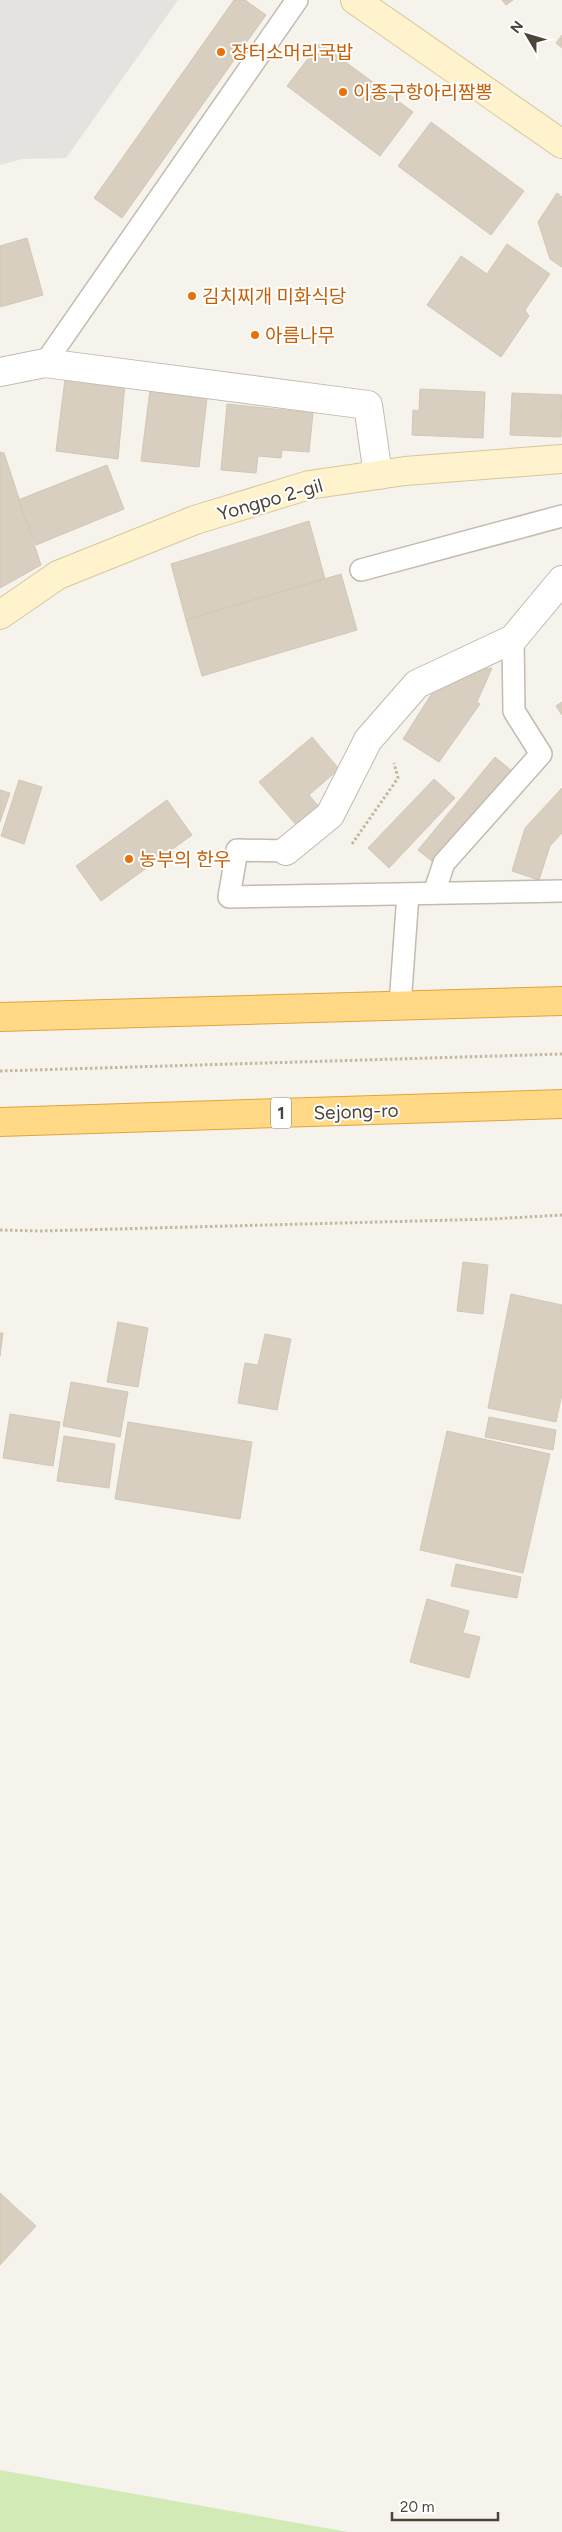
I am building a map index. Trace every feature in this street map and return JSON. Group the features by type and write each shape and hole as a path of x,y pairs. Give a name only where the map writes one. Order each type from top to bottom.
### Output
{"highway":[{"path":"0,1017 562,1001"},
{"name":"Sejong-ro","path":"0,1122 562,1104"}],"main road":[{"path":"356,0 562,144"},
{"name":"Yongpo 2-gil","path":"0,615 58,575 195,520 309,485 405,471 562,459"}],"street":[{"path":"0,372 46,363 368,404 378,475"},
{"path":"286,851 330,815 368,740 417,684 513,639 562,580"}],"lane":[{"path":"46,363 297,0"},
{"path":"361,570 562,516"},
{"path":"434,893 444,863 541,754 514,711 513,639"},
{"path":"286,851 237,850 229,897 562,891"},
{"path":"400,1005 408,894"}],"path":[{"path":"0,1072 562,1054"},
{"path":"0,1230 40,1231 492,1219 562,1215"}],"green space":[{"path":"0,2470 348,2532 0,2532"}],"shaded area":[{"path":"0,0 178,0 66,158 22,159 0,165"}],"building":[{"path":"234,0 245,0 266,15 122,218 94,198"},
{"path":"502,0 513,0 506,5"},
{"path":"562,35 562,48 556,43"},
{"path":"320,43 413,112 380,156 287,86"},
{"path":"431,122 524,191 491,235 398,166"},
{"path":"557,193 562,197 562,267 550,259 538,222"},
{"path":"27,238 43,295 0,307 0,246"},
{"path":"507,244 550,274 525,310 529,316 501,357 427,305 461,256 487,274"},
{"path":"65,379 125,384 118,459 56,451"},
{"path":"420,389 485,392 483,438 412,435 413,410 419,411"},
{"path":"150,390 207,398 199,467 141,461"},
{"path":"512,393 562,395 561,437 510,435"},
{"path":"227,404 313,413 309,452 282,450 281,458 258,456 256,473 221,470"},
{"path":"0,452 4,453 41,565 0,588"},
{"path":"107,465 124,509 36,545 18,500"},
{"path":"309,521 325,579 186,620 171,564"},
{"path":"341,574 357,630 202,676 186,620"},
{"path":"492,668 477,702 480,704 439,762 403,739 444,674"},
{"path":"562,702 562,715 556,706"},
{"path":"312,737 339,769 309,795 320,808 298,827 259,782"},
{"path":"495,757 512,771 434,863 418,850"},
{"path":"434,779 455,798 389,868 368,848"},
{"path":"19,780 42,787 24,844 1,836"},
{"path":"562,788 562,833 550,846 539,880 512,871 525,828"},
{"path":"0,790 10,793 0,822"},
{"path":"167,800 192,835 101,901 76,866"},
{"path":"463,1262 488,1265 483,1314 457,1311"},
{"path":"511,1294 562,1305 562,1394 556,1422 488,1408"},
{"path":"118,1322 148,1328 138,1387 107,1382"},
{"path":"0,1333 3,1333 0,1356"},
{"path":"265,1334 291,1339 277,1410 238,1403 245,1363 258,1365"},
{"path":"71,1382 128,1392 120,1437 63,1426"},
{"path":"10,1414 60,1422 53,1466 3,1458"},
{"path":"489,1417 556,1430 553,1450 485,1437"},
{"path":"128,1422 252,1442 240,1519 115,1499"},
{"path":"447,1431 550,1454 523,1573 420,1550"},
{"path":"64,1436 115,1444 109,1488 57,1481"},
{"path":"456,1564 521,1577 517,1598 451,1586"},
{"path":"427,1599 469,1611 463,1633 480,1637 469,1678 410,1662"},
{"path":"0,2193 36,2226 0,2265"}],"place":[{"name":"장터소머리국밥","path":"221,52"},
{"name":"이종구항아리짬뽕","path":"343,92"},
{"name":"김치찌개 미화식당","path":"192,296"},
{"name":"아름나무","path":"255,335"},
{"name":"농부의 한우","path":"129,859"}]}
